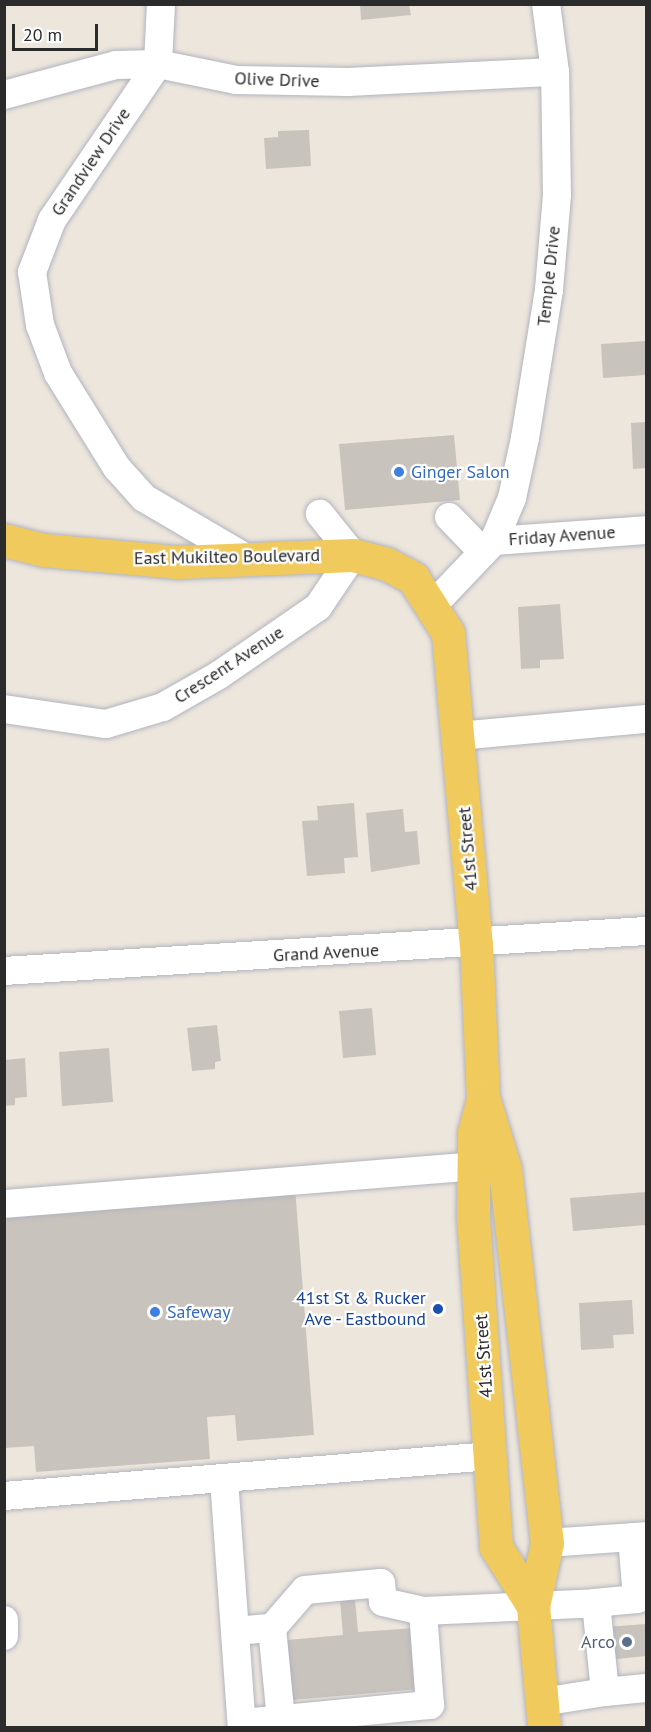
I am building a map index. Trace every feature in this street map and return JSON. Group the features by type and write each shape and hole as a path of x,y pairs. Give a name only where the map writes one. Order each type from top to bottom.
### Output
{"main road":[{"name":"East Mukilteo Boulevard","path":"4,540 44,550 99,557 177,562 353,555 387,564 413,578 433,605"},
{"name":"41st Street","path":"433,605 448,633 476,944 483,1097 505,1169 524,1356 547,1543 533,1606 543,1715"},
{"name":"41st Street","path":"483,1097 474,1131 472,1166 496,1546 533,1606"},
{"path":"484,1359 524,1356"}],"street":[{"path":"158,64 161,4"},
{"name":"Temple Drive","path":"488,547 512,498 549,290 557,195 555,72 546,4"},
{"name":"Olive Drive","path":"4,95 116,65 158,64 236,80 337,82 555,72"},
{"name":"Grandview Drive","path":"158,64 52,220 32,273 40,325 58,373 117,468 144,498 248,559"},
{"path":"320,513 353,555"},
{"path":"449,517 488,547"},
{"name":"Friday Avenue","path":"433,605 488,547 646,530"},
{"name":"Crescent Avenue","path":"4,709 106,724 164,707 219,675 318,607 353,555"},
{"path":"458,736 646,719"},
{"name":"Grand Avenue","path":"4,970 476,944 646,931"},
{"path":"4,1204 472,1166"},
{"path":"4,1496 490,1456"},
{"path":"224,1479 242,1725 281,1719 430,1705 423,1611"},
{"path":"235,1631 272,1628 305,1590 381,1583 383,1602 423,1611 594,1603 642,1598 639,1537 547,1543"},
{"path":"594,1603 605,1692"},
{"path":"4,1620 4,1636"},
{"path":"272,1628 281,1719"},
{"path":"543,1715 605,1692 646,1688"}],"building":[{"path":"360,4 409,4 411,15 361,20"},
{"path":"309,130 311,166 266,169 264,138 278,137 278,131"},
{"path":"646,341 646,375 603,378 601,344"},
{"path":"646,422 646,468 633,469 631,423"},
{"name":"Ginger Salon","path":"454,435 460,500 345,510 339,444"},
{"path":"560,604 564,659 540,660 540,668 521,669 518,607"},
{"path":"354,803 358,857 344,858 345,873 307,876 302,821 318,820 317,806"},
{"path":"403,809 405,832 417,831 420,864 371,872 366,813"},
{"path":"372,1008 376,1055 343,1058 339,1011"},
{"path":"217,1025 221,1061 215,1062 215,1069 192,1071 187,1028"},
{"path":"109,1048 113,1102 62,1106 59,1052"},
{"path":"25,1058 27,1097 15,1098 15,1105 4,1106 4,1060"},
{"name":"Safeway","path":"295,1187 314,1435 237,1441 235,1415 207,1417 210,1459 36,1472 34,1446 4,1448 4,1210"},
{"path":"646,1192 646,1225 573,1231 570,1198"},
{"path":"632,1300 634,1334 613,1335 614,1348 581,1350 579,1303"},
{"path":"355,1600 358,1632 415,1628 420,1689 292,1700 287,1640 343,1635 340,1601"},
{"name":"Arco","path":"646,1624 646,1656 608,1660 605,1627"}],"place":[{"name":"Ginger Salon","path":"399,472"},
{"name":"41st St & Rucker Ave - Eastbound","path":"438,1309"},
{"name":"Safeway","path":"155,1312"},
{"name":"Arco","path":"627,1642"}]}
